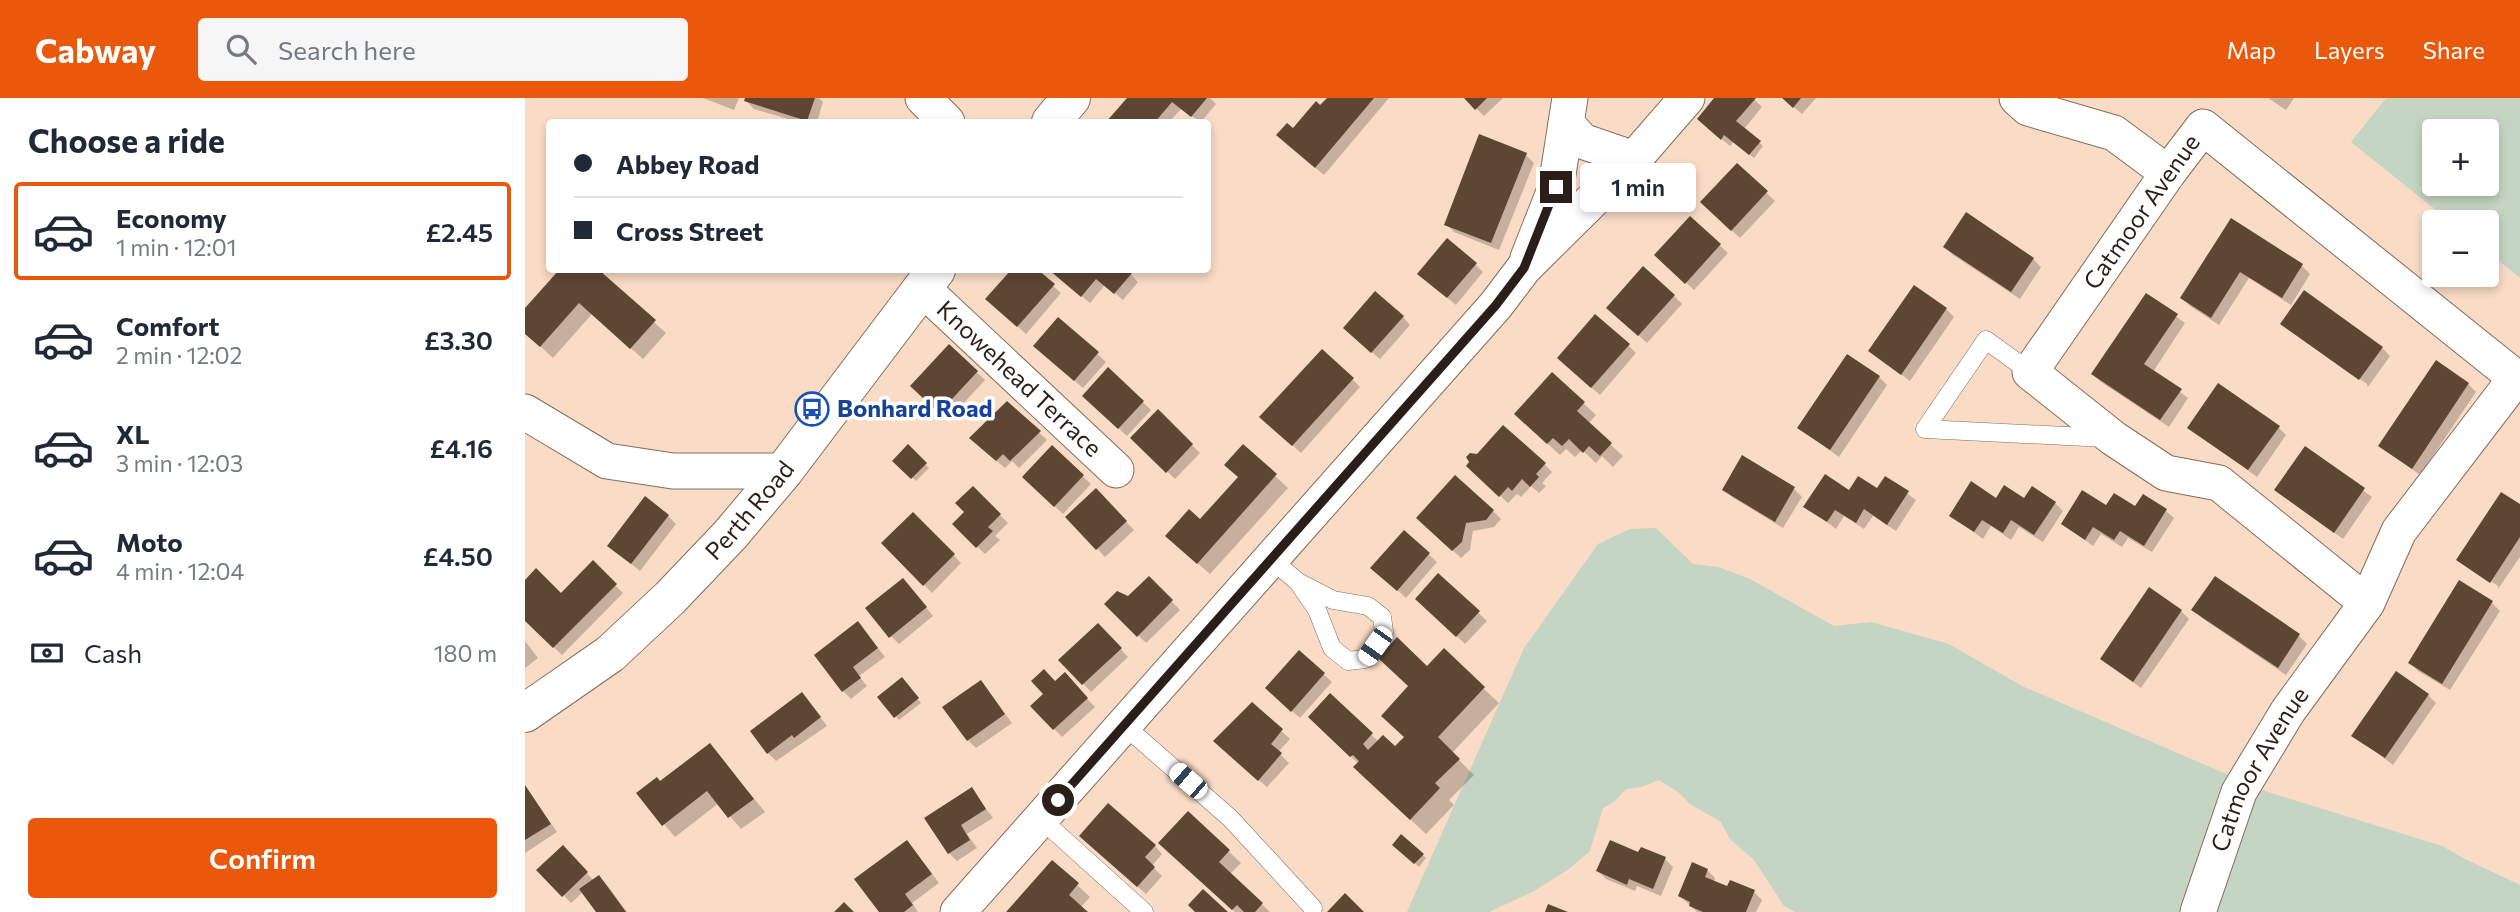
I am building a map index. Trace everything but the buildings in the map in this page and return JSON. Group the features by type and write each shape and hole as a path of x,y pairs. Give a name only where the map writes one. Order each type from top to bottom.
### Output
{"main road":[{"name":"Perth Road","path":"525,713 610,654 670,598 730,535 784,471 929,279"}],"street":[{"path":"923,98 944,119"},
{"path":"958,912 1496,305 1524,268 1634,159 1687,98"},
{"path":"2017,98 2028,108 2114,133 2168,173"},
{"path":"1568,111 1582,141 1634,159"},
{"path":"1524,268 1556,187 1568,111"},
{"name":"Catmoor Avenue","path":"2030,372 2203,127 2517,378 2399,531 2367,603 2288,711 2239,792 2198,912"},
{"name":"Knowehead Terrace","path":"929,279 1116,470"},
{"path":"2030,372 2113,438 2167,473 2219,483 2367,603"},
{"path":"525,412 607,461 673,471 784,471"}],"lane":[{"path":"2030,372 1986,340 1925,429 2113,438"},
{"path":"1272,559 1298,582 1333,600 1368,606 1382,617 1384,632 1365,659 1348,661 1332,648 1317,610 1298,582"},
{"path":"1125,726 1230,818 1313,908"},
{"path":"1041,819 1144,912"}],"green space":[{"path":"2386,98 2520,98 2520,278 2499,261 2499,210 2436,210 2351,142"},
{"path":"1656,528 1693,564 1718,567 1750,579 1834,626 1871,622 1949,644 2022,686 2268,792 2442,846 2520,885 2520,912 1795,912 1784,906 1754,860 1730,839 1721,822 1690,804 1678,792 1659,780 1626,789 1614,802 1603,808 1590,851 1569,869 1534,891 1489,912 1407,912 1524,648 1598,544 1630,529"}],"place":[{"name":"Bonhard Road","path":"812,409"}],"route":[{"path":"1058,800 1496,305 1524,268 1556,187"}]}
